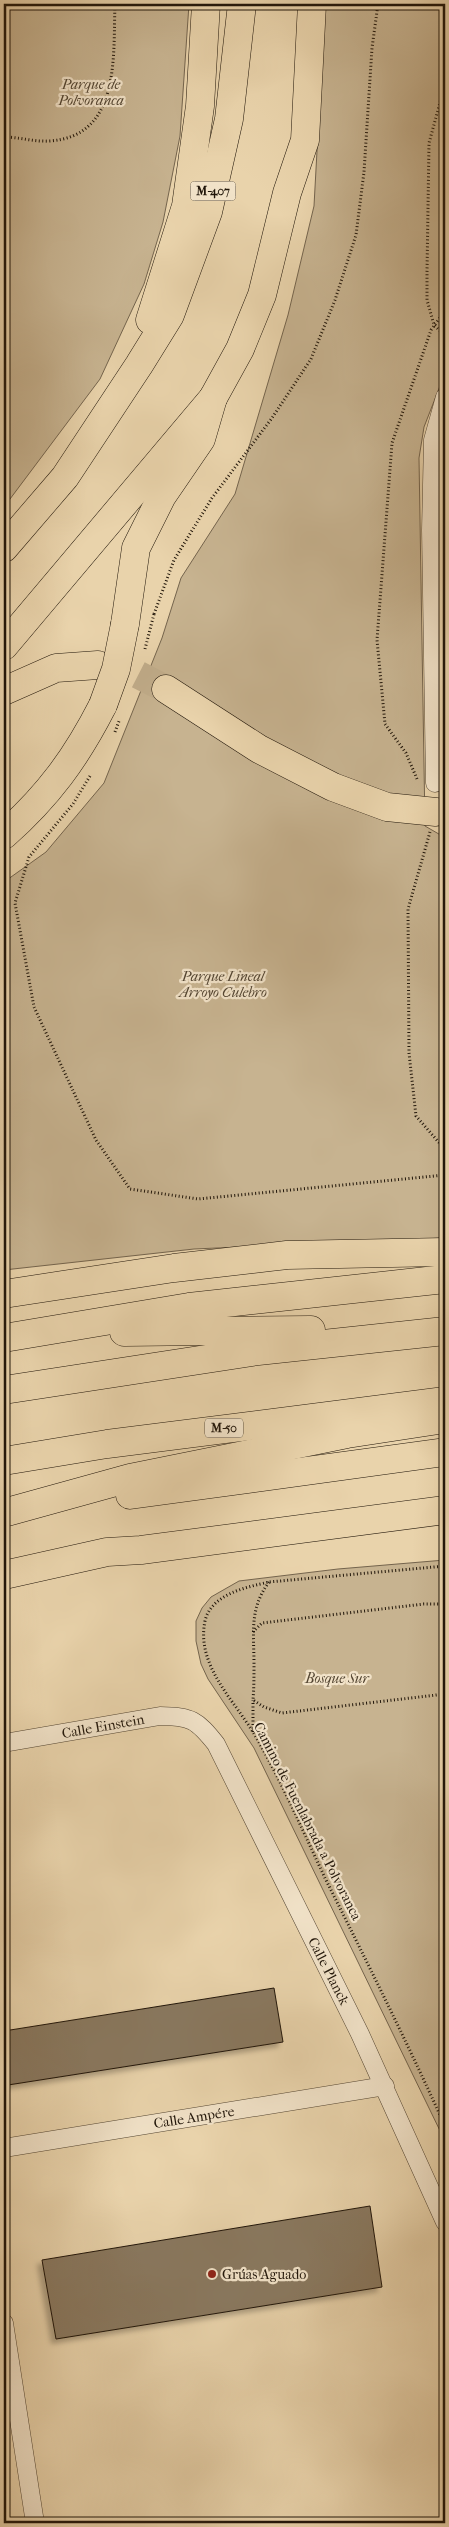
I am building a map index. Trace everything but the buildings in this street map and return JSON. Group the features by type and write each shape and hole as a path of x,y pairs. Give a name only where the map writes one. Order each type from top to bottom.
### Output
{"highway":[{"name":"M-407","path":"140,365 153,308 186,206 200,106 206,4"},
{"name":"M-407","path":"4,548 65,477 140,365 170,315 208,212 229,119 242,4"},
{"path":"287,193 298,4"},
{"path":"4,646 213,398 240,350 262,295 287,193 306,140 312,4"},
{"path":"4,835 31,811 58,780 84,742 103,705 116,669 125,624 136,548 162,496 201,439 213,398"},
{"path":"4,692 56,668 98,665"},
{"path":"166,689 259,749 333,787 387,807 436,812"},
{"path":"4,1294 174,1268 287,1255 445,1252"},
{"path":"4,1338 189,1307 445,1279"},
{"path":"4,1343 128,1332 337,1329 374,1337"},
{"path":"4,1390 258,1351 374,1337 445,1331"},
{"name":"M-50","path":"4,1461 107,1444 445,1401"},
{"path":"5,1513 130,1478 347,1434 445,1419"},
{"path":"5,1513 445,1452"},
{"path":"4,1563 141,1550 445,1510"},
{"path":"4,1575 107,1552"}],"street":[{"path":"435,783 440,699 438,530 433,440 445,397"},
{"name":"Calle Einstein","path":"4,1743 160,1716 182,1717 201,1725"},
{"name":"Calle Planck","path":"201,1725 216,1744 384,2086 445,2222"},
{"name":"Calle Ampére","path":"4,2148 384,2086"},
{"path":"4,2323 35,2523"}],"path":[{"path":"4,137 49,141 77,135 101,114 112,77 115,4"},
{"path":"154,614 174,560 212,498 272,418 311,359 335,300 356,234 364,172 372,48 378,4"},
{"path":"445,84 429,143 427,300 434,325 445,336"},
{"path":"435,783 418,782 406,753 386,724 377,640 392,443 434,325 445,311"},
{"path":"110,740 115,732"},
{"path":"92,772 73,804 29,857 15,903 34,1007 96,1140 130,1189 198,1199 445,1175"},
{"path":"436,812 408,909 409,1054 416,1116 442,1146 445,1147"},
{"name":"Camino de Fuenlabrada a Polvoranca","path":"445,1566 270,1582 226,1595 212,1608 205,1619 204,1638 210,1666 253,1732 445,2126"},
{"path":"253,1732 252,1633 255,1607 261,1593 270,1582"},
{"path":"252,1633 262,1623 424,1604 445,1604"},
{"path":"254,1700 271,1710 282,1713 445,1694"}],"green space":[{"name":"Parque de Polvoranca","path":"4,4 189,4 180,136 163,222 144,284 100,379 4,507"},
{"name":"Parque Lineal Arroyo Culebro","path":"325,4 445,4 445,373 424,427 419,458 425,826 444,837 443,1098 445,1098 445,1238 194,1249 4,1270 4,882 46,852 104,783 162,638 181,578 235,494 288,315 314,206"},
{"name":"Bosque Sur","path":"445,1560 445,2141 254,1748 208,1679 201,1664 196,1641 196,1621 202,1608 211,1597 239,1581 338,1569"}],"tunnel":[{"path":"98,665 127,669 166,689"}],"place":[{"name":"Grúas Aguado","path":"212,2274"}]}
